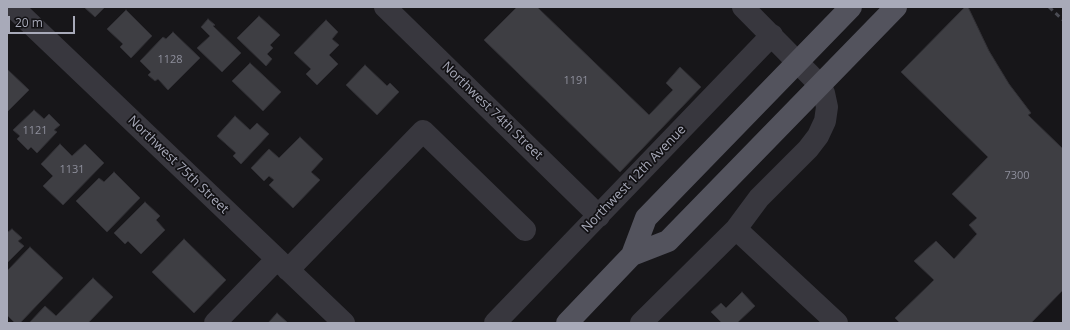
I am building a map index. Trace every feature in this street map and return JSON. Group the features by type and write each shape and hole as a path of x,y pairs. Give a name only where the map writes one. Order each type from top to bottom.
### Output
{"main road":[{"path":"632,256 646,218 851,7"},
{"path":"567,323 632,256 668,241 896,7"}],"street":[{"name":"Northwest 75th Street","path":"12,7 344,323"},
{"name":"Northwest 74th Street","path":"385,7 600,216"},
{"path":"641,323 736,229 759,198 808,149 818,136 825,121 827,107 824,93 816,80 743,7"},
{"name":"Northwest 12th Avenue","path":"495,323 600,216 772,35"},
{"path":"215,323 282,264 423,131 525,230"},
{"path":"736,229 836,323"}],"building":[{"path":"84,7 105,7 95,17"},
{"path":"517,7 537,7 649,115 673,90 666,83 680,67 701,87 620,172 484,40"},
{"path":"965,7 968,7 989,51 1009,84 1031,113 1028,115 1063,149 1063,290 1031,323 900,323 895,318 934,280 914,261 936,241 954,259 977,234 969,225 977,218 952,194 988,157 901,72"},
{"path":"126,10 152,36 131,58 120,47 123,44 107,29"},
{"path":"259,16 280,35 270,45 273,48 267,54 272,59 266,66 237,38"},
{"path":"208,19 215,25 213,26 241,53 222,72 197,48 210,36 201,27"},
{"path":"326,20 338,32 332,39 339,45 329,55 338,64 317,85 306,74 311,69 294,53"},
{"path":"173,32 200,58 168,90 158,79 155,81 148,75 151,72 140,61 163,37 166,39"},
{"path":"250,63 281,92 263,111 232,81"},
{"path":"365,65 387,86 390,83 399,92 377,115 346,85"},
{"path":"7,69 29,90 7,112"},
{"path":"34,110 44,119 49,114 60,125 54,130 57,132 37,153 31,147 28,150 17,139 20,136 13,130"},
{"path":"235,116 250,130 257,123 269,134 241,164 233,156 236,153 217,136"},
{"path":"300,137 323,159 311,172 320,180 293,208 269,185 274,180 269,176 264,181 251,168 269,149 279,158"},
{"path":"60,144 72,156 85,144 104,163 63,205 43,186 53,176 41,164"},
{"path":"114,172 140,198 107,232 76,201 99,178 104,182"},
{"path":"145,202 160,216 156,220 165,230 141,254 128,241 125,244 114,233"},
{"path":"12,229 22,238 18,241 24,246 7,263 7,230 8,232"},
{"path":"184,239 226,280 194,313 152,272"},
{"path":"30,247 63,278 20,323 15,323 7,315 7,271"},
{"path":"93,278 113,297 88,323 29,323 45,306 56,316"},
{"path":"742,292 755,306 737,323 722,323 711,312 721,303 726,308"},
{"path":"277,313 288,323 268,323"}],"railway":[{"path":"1049,7 1063,20"}]}
